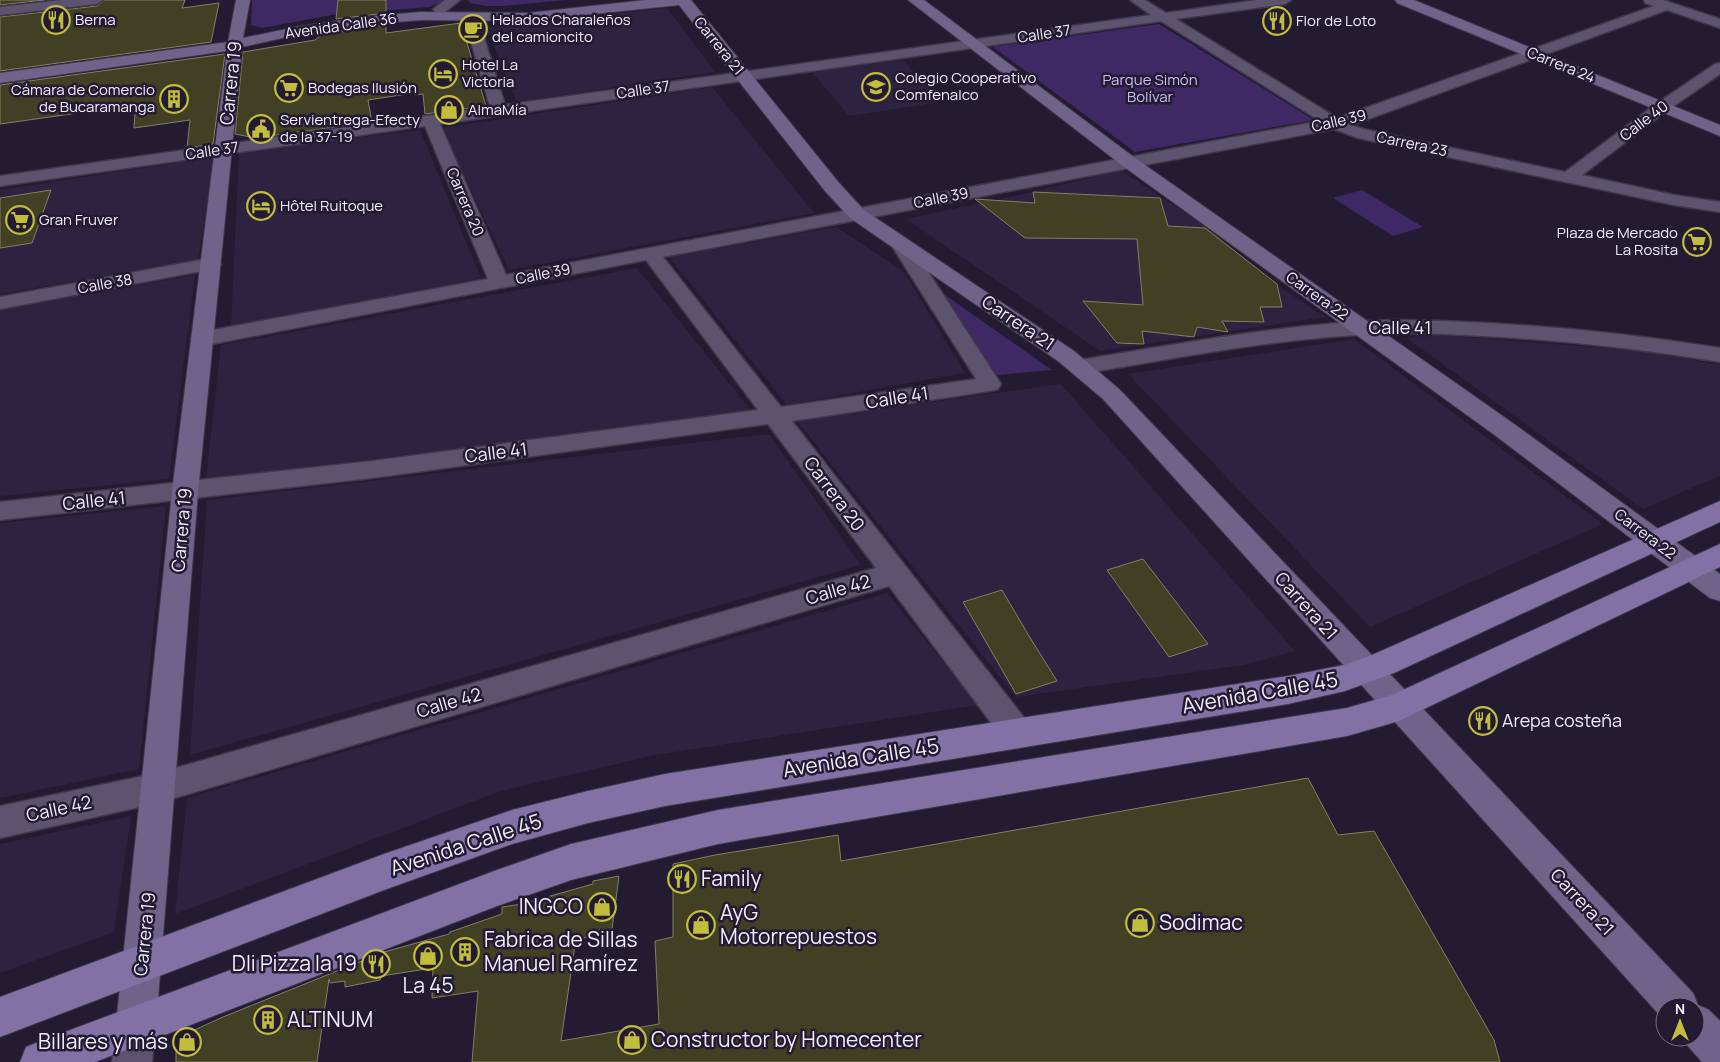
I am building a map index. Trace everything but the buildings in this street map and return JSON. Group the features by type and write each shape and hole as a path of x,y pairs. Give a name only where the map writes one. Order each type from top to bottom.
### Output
{"main road":[{"name":"Avenida Calle 45","path":"0,1017 393,869 512,828 588,807 732,778 1018,734 1320,684 1367,671 1720,511"},
{"path":"41,1062 497,888 571,862 642,844 718,828 839,806 1347,722 1399,707 1720,555"}],"street":[{"path":"0,11 97,0"},
{"name":"Carrera 19","path":"132,1062 185,492 235,41 243,0"},
{"path":"440,10 454,0"},
{"name":"Avenida Calle 36","path":"0,69 235,41 341,17 388,12 512,10 620,0"},
{"name":"Avenida Calle 36","path":"0,78 310,28 374,20 422,16 471,18 528,17 683,0"},
{"name":"Carrera 21","path":"683,0 836,191 857,214 1080,367 1141,425 1399,707 1670,997"},
{"name":"Carrera 22","path":"915,0 1129,162 1505,430 1720,590"},
{"name":"Carrera 23","path":"1136,0 1334,123 1372,136 1674,200 1720,207"},
{"name":"Calle 37","path":"0,182 499,112 742,75 1285,0"},
{"name":"Carrera 24","path":"1402,0 1720,131"},
{"path":"1658,3 1720,24"},
{"name":"Calle 39","path":"202,339 1361,118 1534,54 1658,3"},
{"path":"471,18 499,112"},
{"name":"Calle 40","path":"1569,177 1662,107 1720,67"},
{"name":"Carrera 20","path":"431,121 499,282"},
{"name":"Carrera 21","path":"900,243 990,384"},
{"name":"Carrera 20","path":"650,253 1018,734"},
{"name":"Calle 38","path":"0,303 211,264"},
{"name":"Calle 41","path":"1080,367 1163,352 1363,328 1459,328 1522,332 1635,342 1720,355"},
{"name":"Calle 41","path":"0,511 185,492 776,417 990,384"},
{"name":"Calle 42","path":"0,822 158,788 896,574"},
{"path":"1705,1035 1720,1051"}],"shaded area":[{"path":"667,8 715,72 517,102 485,25 526,23"},
{"name":"Colegio Cooperativo Comfenalco","path":"903,60 941,102 849,116 812,72"},
{"path":"712,87 814,213 509,270 442,128"},
{"path":"420,130 481,278 231,327 239,152"},
{"path":"215,157 198,260 0,294 0,190"},
{"path":"1120,170 1208,228 1277,285 1325,317 1100,351 906,219 1033,192"},
{"path":"837,227 904,272 965,373 787,405 669,257"},
{"path":"637,268 753,413 206,479 221,345"},
{"path":"195,275 169,479 0,496 0,310"},
{"path":"1424,334 1644,351 1720,365 1720,476 1643,509 1408,339"},
{"path":"1354,339 1603,524 1370,627 1128,374"},
{"path":"1061,384 1295,651 1244,665 1016,697 797,421"},
{"path":"769,434 861,565 190,755 207,500"},
{"path":"166,506 139,769 0,798 0,523"},
{"path":"887,593 978,705 655,755 501,791 175,914 187,798"},
{"path":"131,816 114,932 0,973 0,844"}],"green space":[{"path":"252,0 445,0 429,7 332,15 262,28 251,25"},
{"path":"468,0 566,0 486,6 470,3"},
{"name":"Parque Simón Bolívar","path":"1159,24 1314,120 1135,152 993,47"},
{"path":"1362,190 1423,227 1393,236 1333,198"},
{"path":"938,290 1052,370 997,375"}],"place":[{"name":"Berna","path":"56,20"},
{"name":"Flor de Loto","path":"1277,21"},
{"name":"Helados Charaleños del camioncito","path":"473,29"},
{"name":"Hotel La Victoria","path":"443,74"},
{"name":"Colegio Cooperativo Comfenalco","path":"876,87"},
{"name":"Bodegas Ilusión","path":"289,88"},
{"name":"Cámara de Comercio de Bucaramanga","path":"174,99"},
{"name":"AlmaMía","path":"449,110"},
{"name":"Servientrega-Efecty de la 37-19","path":"261,129"},
{"name":"Hôtel Ruitoque","path":"261,206"},
{"name":"Gran Fruver","path":"20,220"},
{"name":"Plaza de Mercado La Rosita","path":"1697,242"},
{"name":"Arepa costeña","path":"1483,721"},
{"name":"Family","path":"682,879"},
{"name":"INGCO","path":"602,907"},
{"name":"Sodimac","path":"1140,923"},
{"name":"AyG Motorrepuestos","path":"701,925"},
{"name":"Fabrica de Sillas Manuel Ramírez","path":"465,952"},
{"name":"La 45","path":"428,956"},
{"name":"Dli Pizza la 19","path":"376,964"},
{"name":"ALTINUM","path":"268,1020"},
{"name":"Constructor by Homecenter","path":"632,1040"},
{"name":"Billares y más","path":"187,1042"}]}
